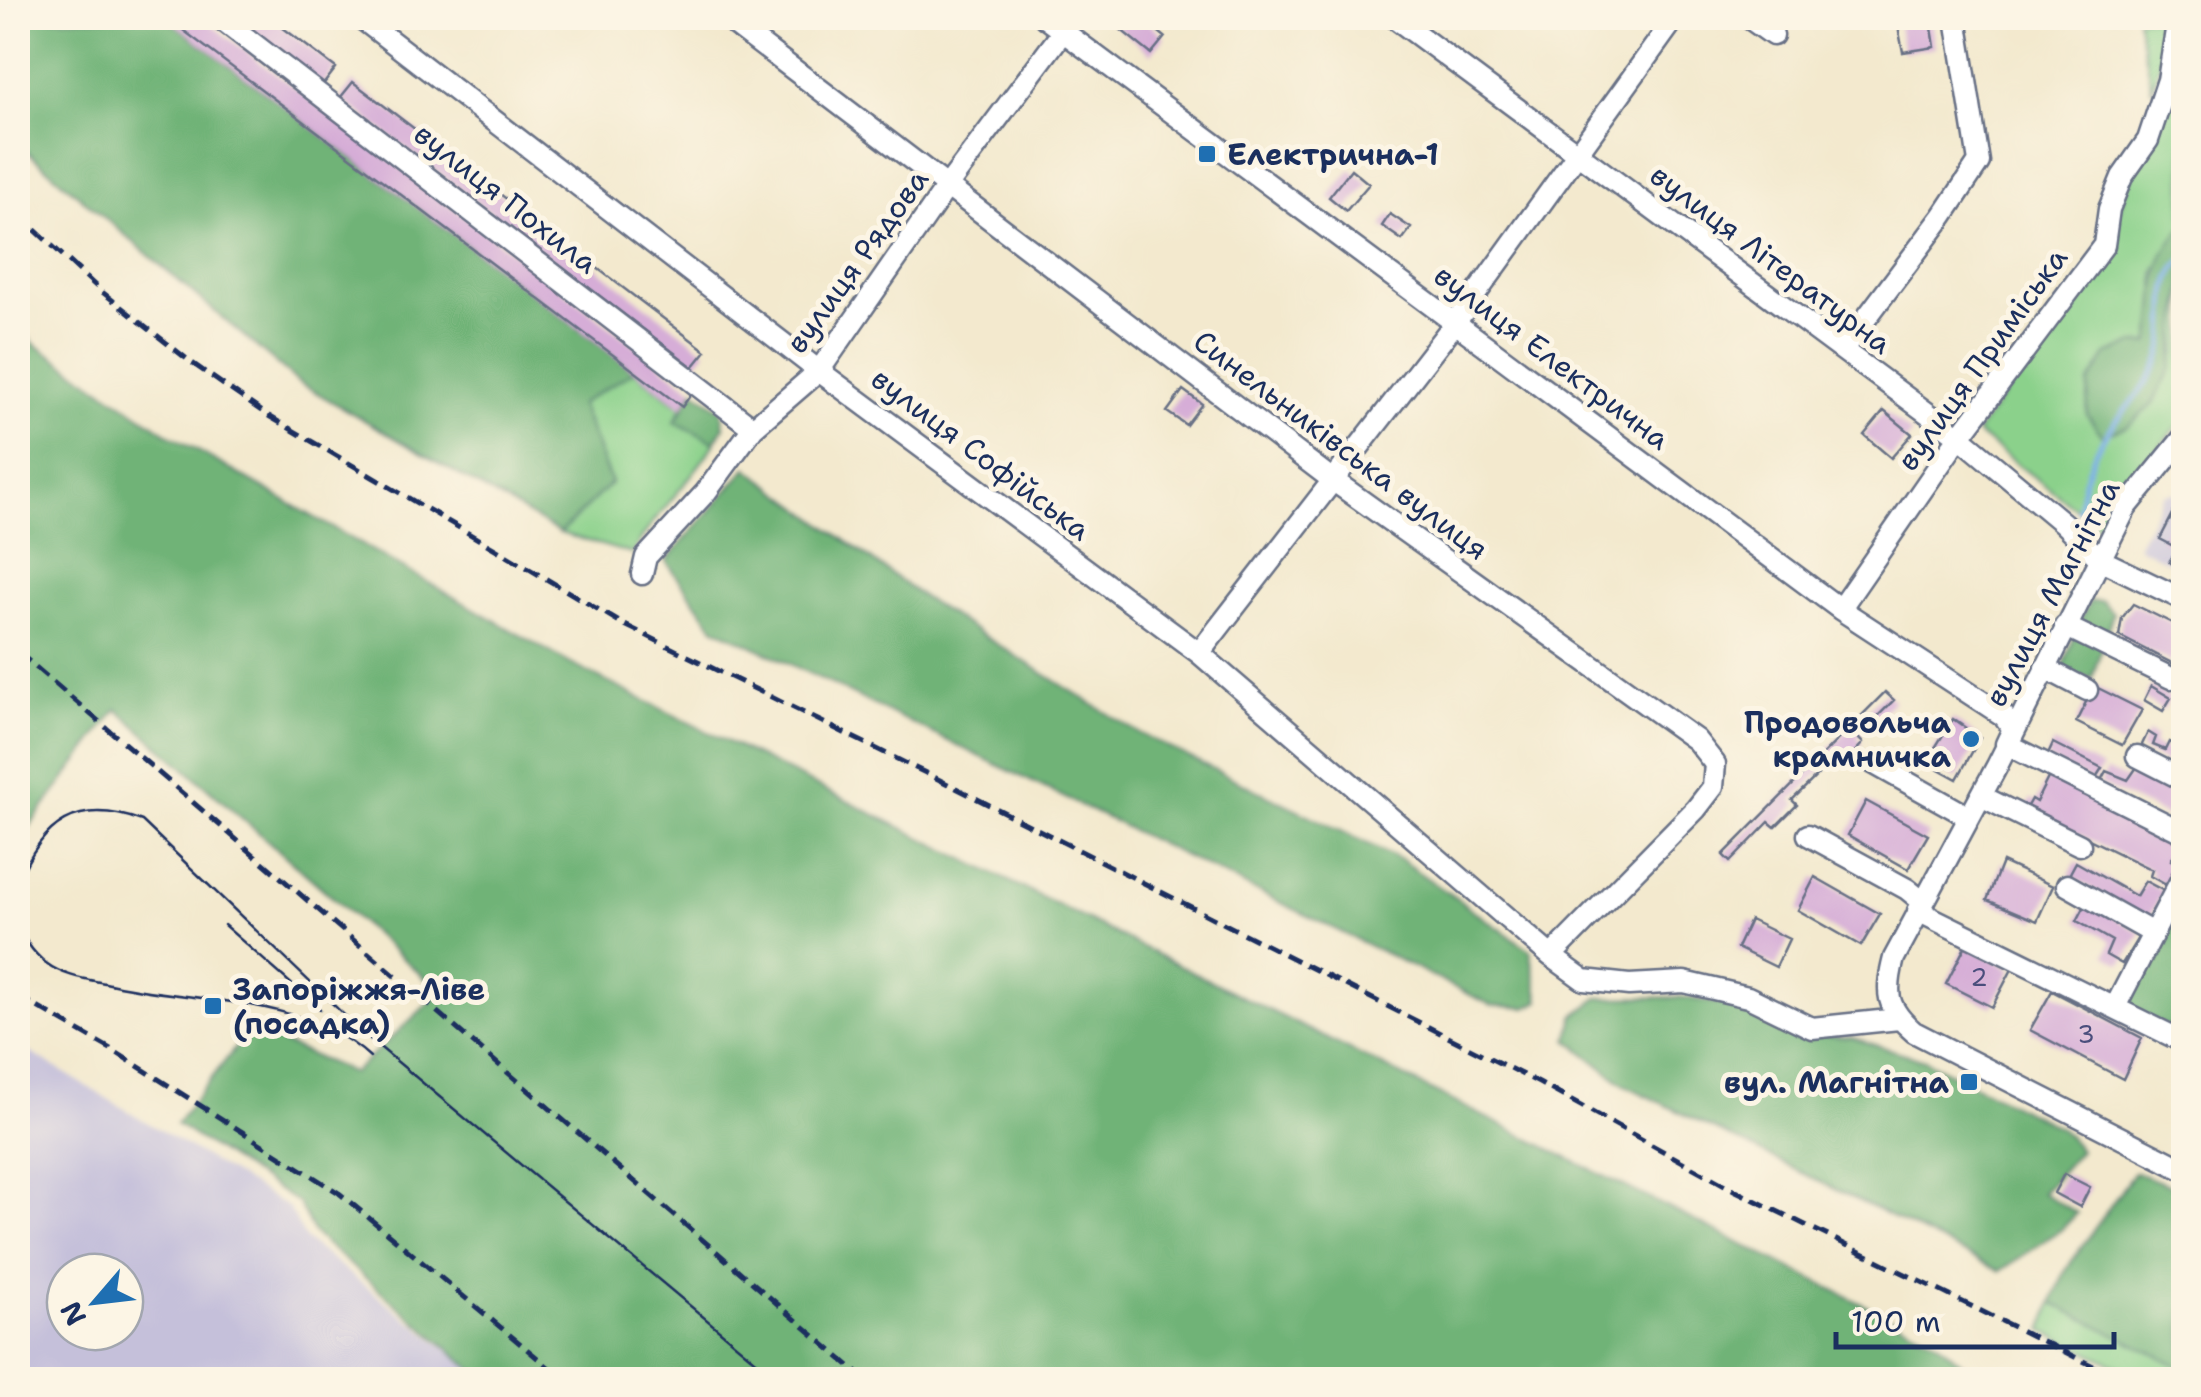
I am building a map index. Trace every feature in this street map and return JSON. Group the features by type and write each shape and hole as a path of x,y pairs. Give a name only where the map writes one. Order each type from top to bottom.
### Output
{"street":[{"name":"вулиця Похила","path":"220,18 753,428"},
{"name":"Синельниківська вулиця","path":"726,18 1334,481 1696,740 1715,764 1713,787 1551,956"},
{"name":"вулиця Електрична","path":"1045,18 1068,24 1455,323 1840,609 2004,716 2010,736 2184,833"},
{"name":"вулиця Літературна","path":"1395,18 1961,438 2064,523 2101,560 2184,600"},
{"path":"1199,653 1455,323 1675,18"},
{"path":"1749,18 1773,35"},
{"path":"1843,349 1944,216 1979,162 1956,18"},
{"name":"вулиця Приміська","path":"1840,609 2104,245 2109,209 2122,177 2148,140 2168,80 2178,18"},
{"name":"вулиця Софійська","path":"375,21 819,371 1199,653 1551,956 1584,980 1629,984 1684,982 1748,997 1812,1028 1894,1010"},
{"name":"вулиця Рядова","path":"642,574 646,557 706,492 753,428 819,371 948,185 1068,24"},
{"name":"вулиця Магнітна","path":"1894,1010 1888,983 1894,958 1920,906 2126,508 2184,438"},
{"path":"2065,626 2172,678"},
{"path":"2045,668 2087,690"},
{"path":"2137,756 2184,780"},
{"path":"1873,763 1969,817"},
{"path":"1980,796 2080,845"},
{"path":"1808,836 1907,889 1920,906 2184,1042"},
{"path":"2115,1008 2184,874"},
{"path":"2067,884 2152,932"},
{"path":"1894,1010 1914,1032 2184,1170"}],"shaded area":[{"path":"2183,492 2183,570 2137,546 2164,494"},
{"path":"18,1045 288,1207 306,1240 485,1379 18,1379"}],"green space":[{"path":"18,18 167,18 634,371 580,404 611,483 560,533 298,382 18,144"},
{"path":"2137,18 2172,18 2152,90"},
{"path":"2183,26 2183,227 2155,272 2156,316 2149,344 2152,405 2176,353 2183,285 2183,420 2116,497 2100,527 1976,433 2115,242 2115,221"},
{"path":"2183,227 2183,285 2172,367 2152,405 2128,426 2102,435 2087,415 2089,383 2107,355 2133,344 2149,344 2163,255"},
{"path":"18,325 33,343 170,435 571,664 1933,1339 1981,1379 484,1379 314,1234 298,1203 176,1124 250,1029 353,1073 441,992 117,709 18,842"},
{"path":"634,371 682,407 675,422 715,442 632,554 560,533 611,483 580,404"},
{"path":"694,390 722,410 724,427 715,442 675,422"},
{"path":"747,468 925,599 1137,732 1401,860 1530,950 1540,1001 1526,1008 1491,1005 714,627 666,561"},
{"path":"2090,601 2102,601 2113,613 2092,678 2061,674 2079,622"},
{"path":"2183,874 2184,973 2178,983 2183,987 2183,1035 2124,1006"},
{"path":"1680,997 1736,1006 1794,1033 1853,1038 1925,1060 2060,1128 2080,1150 2042,1193 2077,1213 2062,1229 2000,1271 1623,1084 1568,1040 1574,1016 1598,998"},
{"path":"2134,1172 2183,1190 2183,1368 2052,1303 2065,1271"},
{"path":"2052,1303 2183,1368 2183,1379 2145,1379 2043,1331"}],"building":[{"path":"167,18 202,18 694,390 682,407"},
{"path":"233,18 270,18 336,68 322,86"},
{"path":"1142,18 1165,37 1151,54 1110,21"},
{"path":"1931,21 1935,47 1903,52 1898,26"},
{"path":"353,82 706,351 693,367 340,98"},
{"path":"1351,169 1369,184 1346,211 1329,197"},
{"path":"1390,214 1411,228 1402,240 1382,226"},
{"path":"1183,390 1202,404 1186,425 1167,412"},
{"path":"1884,411 1912,434 1891,458 1864,435"},
{"path":"2184,506 2184,570 2169,562 2177,548 2160,539 2176,508 2181,511"},
{"path":"2133,604 2184,629 2184,653 2178,666 2119,636 2122,618"},
{"path":"2094,686 2142,710 2122,745 2076,722"},
{"path":"2151,686 2171,698 2163,711 2144,700"},
{"path":"1885,692 1894,700 1857,737 1863,743 1845,762 1838,755 1792,800 1797,805 1775,827 1769,822 1730,862 1723,855"},
{"path":"1953,719 1980,738 1957,779 1926,762"},
{"path":"2148,732 2156,737 2153,745 2165,750 2169,742 2184,749 2184,773 2140,749"},
{"path":"2053,743 2102,768 2093,782 2046,758"},
{"path":"2137,767 2184,790 2184,825 2099,784 2106,771 2128,780"},
{"path":"2050,774 2182,840 2171,860 2179,865 2168,886 2150,876 2152,870 2026,808 2031,799 2036,802"},
{"path":"1866,801 1928,835 1908,869 1848,835"},
{"path":"2002,862 2053,886 2037,921 1987,900"},
{"path":"2076,862 2136,896 2145,881 2164,891 2146,921 2069,875"},
{"path":"1815,877 1880,914 1861,946 1798,910"},
{"path":"2087,902 2141,933 2122,964 2106,955 2112,941 2077,921"},
{"path":"1750,920 1789,939 1776,967 1737,948"},
{"path":"1966,945 2012,969 1992,1007 1946,984"},
{"path":"2052,991 2142,1038 2123,1079 2030,1030"},
{"path":"2064,1174 2090,1187 2080,1207 2054,1193"}],"waterway":[{"path":"2078,510 2095,452 2159,362 2170,281 2184,259"}],"tram line":[{"path":"18,883 38,844 65,820 99,812 142,821 363,1033 779,1380"},
{"path":"18,919 36,954 67,974 138,990 278,1011 342,1036 370,1057"},
{"path":"224,925 320,1009"}],"railway":[{"path":"18,214 101,291 192,363 267,415 623,624 1539,1083 1734,1190 2122,1380"},
{"path":"18,652 866,1380"},
{"path":"18,996 114,1051 339,1193 564,1380"}],"place":[{"name":"Електрична-1","path":"1207,154"},
{"name":"Продовольча крамничка","path":"1971,739"},
{"name":"Запоріжжя-Ліве (посадка)","path":"213,1006"},
{"name":"вул. Магнітна","path":"1969,1082"}]}
